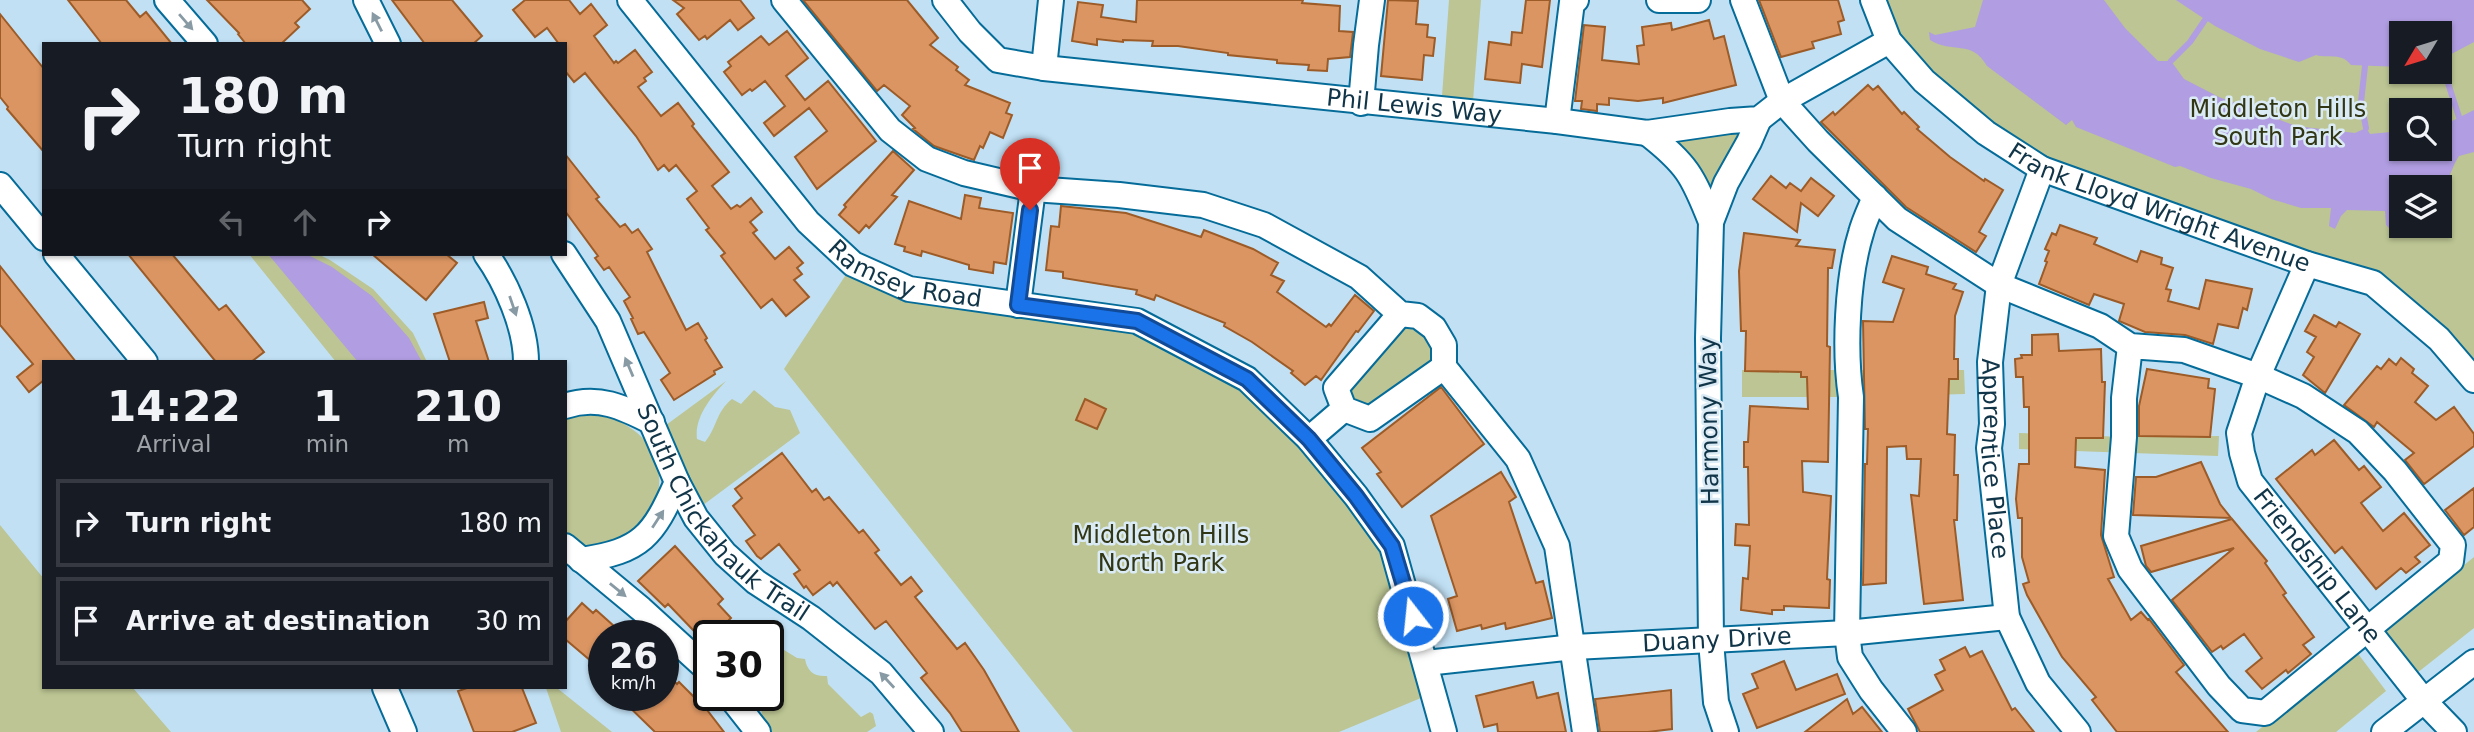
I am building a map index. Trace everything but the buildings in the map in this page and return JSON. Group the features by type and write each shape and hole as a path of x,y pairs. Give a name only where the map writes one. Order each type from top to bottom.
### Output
{"street":[{"path":"167,0 203,42"},
{"path":"366,0 387,42"},
{"path":"784,0 890,130 927,159 964,173 1032,189 1119,195 1203,205 1264,225 1359,277 1400,314 1418,316 1434,328 1444,345 1444,366 1518,459 1557,546 1585,732"},
{"name":"Phil Lewis Way","path":"945,0 970,32 998,60 1044,68 1361,103 1557,121 1647,133 1759,119"},
{"path":"1044,68 1051,0"},
{"path":"1361,103 1372,0"},
{"path":"1557,121 1572,2 1576,0"},
{"path":"1659,0 1698,0"},
{"path":"1743,0 1782,100 1818,141 1897,219 1999,285 2100,326 2130,346 2184,351 2258,376 2303,396 2358,432 2395,471 2453,545 2451,561 2265,712 2242,710 2219,686 2130,569 2116,536 2124,437 2124,398 2130,346"},
{"name":"Frank Lloyd Wright Avenue","path":"1873,0 1889,41 1924,81 1986,132 2042,169 2307,264 2373,283 2439,339 2474,380"},
{"name":"Ramsey Road","path":"633,1 803,215 853,264 909,289 1137,321 1247,379 1309,439 1356,496 1392,546 1444,732"},
{"path":"1759,119 1782,100 1889,41"},
{"name":"Harmony Way","path":"1726,732 1716,702 1711,640 1708,338 1711,222 1726,183 1759,119"},
{"path":"1647,133 1675,155 1696,183 1711,222"},
{"name":"Apprentice Place","path":"2042,169 1999,285 1990,362 1992,424 1989,448 2007,617 2038,683 2078,732"},
{"path":"0,185 42,236"},
{"path":"1018,305 1032,189"},
{"path":"1875,197 1861,231 1851,288 1847,370 1851,397 1847,633 1850,657 1871,690 1904,732"},
{"path":"58,256 143,360"},
{"path":"487,256 497,269 514,306 526,360"},
{"name":"South Chickahauk Trail","path":"565,256 608,321 677,482 696,518 725,554 760,584 811,618 881,673 931,732"},
{"name":"Friendship Lane","path":"2307,264 2258,376 2239,433 2250,481 2424,701 2451,730"},
{"path":"1400,314 1336,388 1344,409 1370,419 1444,366"},
{"path":"567,406 580,401 602,401 626,408 652,422"},
{"path":"1309,439 1344,409"},
{"path":"573,553 623,551 642,540 656,524 677,482"},
{"path":"573,553 648,614 693,656"},
{"name":"Duany Drive","path":"1426,663 1574,647 1847,633 2007,617"},
{"path":"2384,732 2474,662"},
{"path":"385,689 404,732"},
{"path":"742,711 758,732"}],"green space":[{"path":"1449,0 1481,0 1472,113 1441,110"},
{"name":"Middleton Hills South Park","path":"1873,0 2474,0 2474,380 2373,283 2042,169 1924,81"},
{"path":"1759,119 1711,222 1647,133"},
{"path":"251,256 322,256 330,260 373,289 413,333 426,360 334,360"},
{"name":"Middleton Hills North Park","path":"853,264 909,289 1137,321 1247,379 1392,546 1433,693 1339,732 1073,732 784,369"},
{"path":"1400,314 1418,316 1444,367 1370,419 1336,388"},
{"path":"1742,370 1964,370 1965,394 1742,397"},
{"path":"726,381 701,415 697,439 705,442 722,409 732,399 741,404 754,390 775,407 790,410 800,433 699,508 662,428"},
{"path":"599,413 612,418 643,439 656,459 659,486 652,514 642,526 612,549 581,547 567,536 567,418"},
{"path":"2019,433 2124,437 2219,436 2218,456 2019,449"},
{"path":"0,525 42,577 42,689 134,689 171,732 0,732"},
{"path":"2474,557 2474,628 2417,673 2383,631"},
{"path":"784,650 797,658 805,659 809,670 815,674 827,676 828,684 861,717 870,712 873,714 876,726 867,732 771,732 762,719 762,711 784,711"},
{"path":"2356,651 2386,691 2336,732 2256,732"},
{"path":"546,689 558,689 612,732 561,732"}],"shaded area":[{"path":"1983,0 2104,0 2125,28 2158,61 2171,61 2184,79 2219,97 2296,126 2355,133 2366,128 2370,134 2389,132 2389,161 2452,161 2452,121 2474,110 2474,152 2459,156 2450,175 2389,175 2389,228 2386,225 2385,211 2347,210 2335,229 2329,226 2331,208 2301,208 2271,199 2251,189 2180,166 2175,167 2076,127 2072,120 2066,125 1987,66 1975,53 1930,40 1929,32 1935,35 1975,27"},
{"path":"2176,0 2474,0 2474,42 2452,54 2452,21 2389,21 2389,67 2351,65 2339,57 2316,55 2299,62 2260,49 2215,26"},
{"path":"270,256 310,256 332,267 372,296 409,338 421,360 356,360"}],"waterway":[{"path":"2171,61 2190,42 2205,20"},
{"path":"2365,66 2361,102 2366,128"},
{"path":"2448,84 2459,117"}],"route":[{"path":"1030,210 1018,305 1137,321 1247,379 1309,439 1356,496 1392,546 1413,616"}]}
